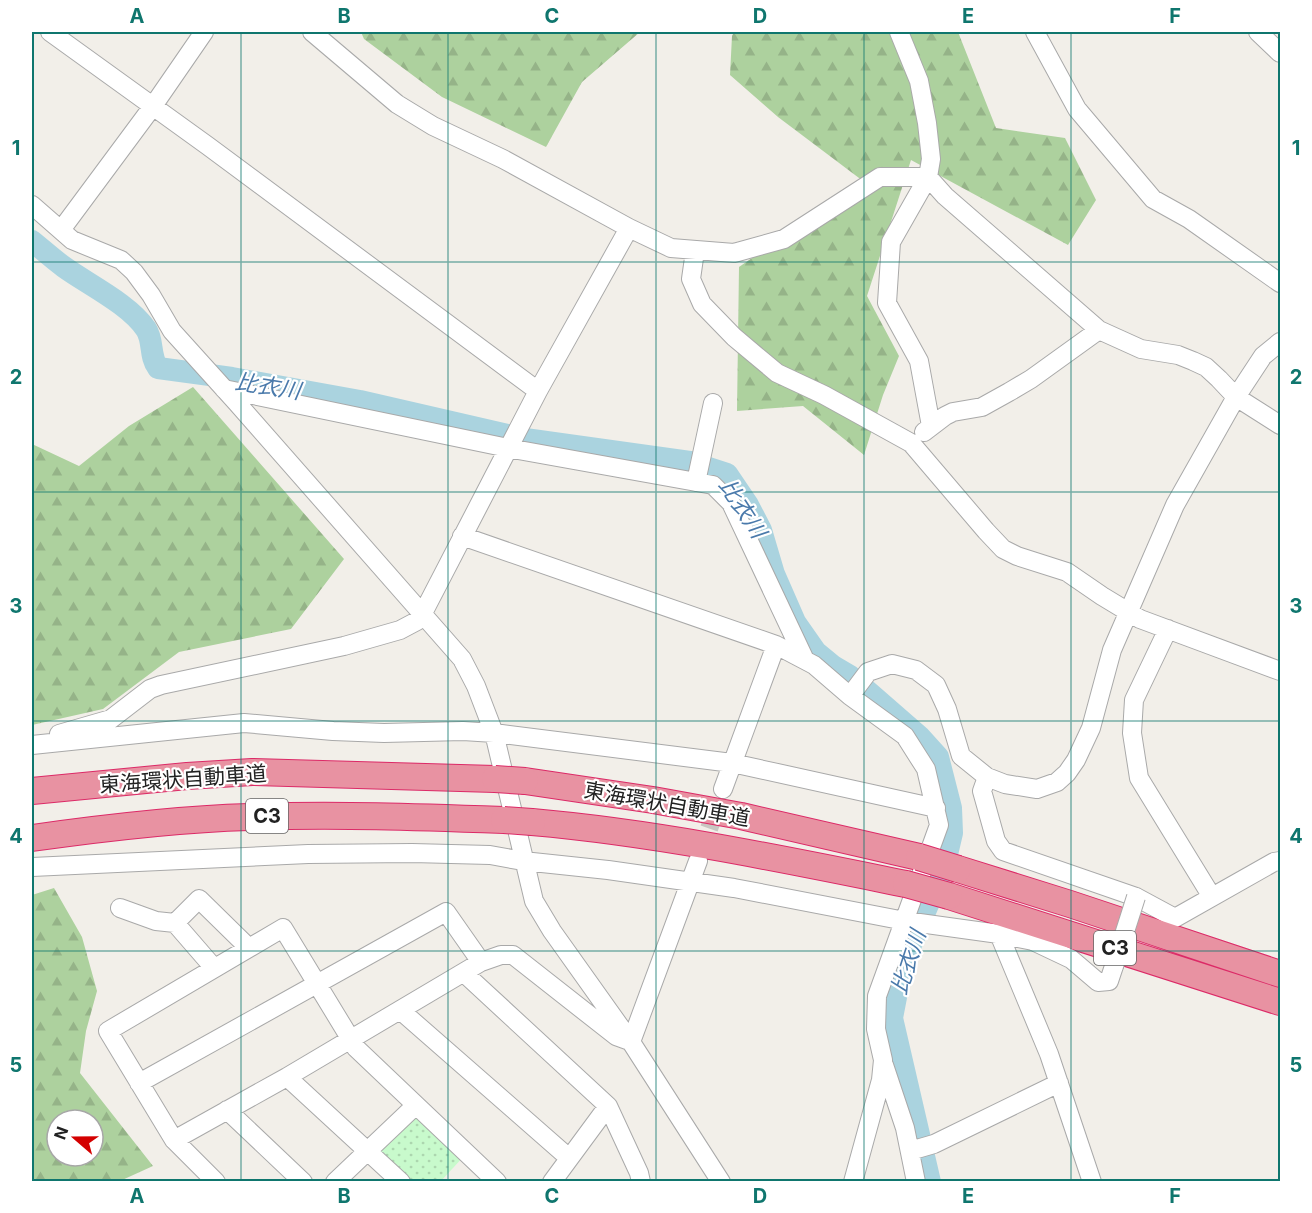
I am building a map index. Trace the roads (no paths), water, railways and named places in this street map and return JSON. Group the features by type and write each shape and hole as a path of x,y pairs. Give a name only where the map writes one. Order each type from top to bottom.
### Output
{"highway":[{"name":"東海環状自動車道","path":"32,791 252,772 495,779 632,797 741,816 918,857 1070,904 1281,974"},
{"name":"東海環状自動車道","path":"32,838 173,822 248,817 409,817 504,820 643,835 747,852 906,884 1281,1002"}],"street":[{"path":"50,32 538,391"},
{"path":"61,230 153,106 204,32"},
{"path":"312,32 397,104 433,126 503,159 670,248 734,253 784,239 880,177 928,177 945,196 1099,330 1141,349 1178,355 1206,367 1236,396 1281,426"},
{"path":"899,32 919,81 931,159 928,177 891,242 887,303 919,361 931,426"},
{"path":"1035,32 1077,110 1153,199 1189,219 1281,283"},
{"path":"1258,32 1281,53"},
{"path":"32,205 72,240 122,260 134,272 151,295 172,331 462,659 476,686 494,733 534,901 631,1042 722,1182"},
{"path":"39,745 52,735 111,719 150,689 344,646 400,630 417,621 538,391 629,228"},
{"path":"695,250 691,279 702,304 734,337 777,373 911,443 1003,549 1017,556 1067,572 1140,619 1281,671"},
{"path":"911,443 931,426 953,412 982,406 1031,379 1099,330"},
{"path":"850,696 868,672 892,664 916,669 936,685 947,709 961,756 987,777 1005,784 1037,789 1048,787 1067,773 1076,760 1091,728 1112,650 1174,505 1236,396 1263,356 1281,342"},
{"path":"224,389 508,448 713,485 731,503 805,660"},
{"path":"696,482 713,403"},
{"path":"462,536 776,645 814,665 850,696 905,736 926,769 939,825 877,996 876,1029 883,1060 905,1128 916,1182"},
{"path":"1168,629 1134,700 1132,733 1139,778 1212,897"},
{"path":"723,789 776,645"},
{"path":"39,745 244,723 333,731 494,733 732,763 936,807"},
{"path":"987,777 982,791 996,841 1003,851 1136,897 1176,918 1274,862 1281,861"},
{"path":"32,867 296,855 412,853 490,855 734,888 905,921 1033,941 1071,959 1098,982 1109,981 1136,897"},
{"path":"631,1042 698,861"},
{"path":"175,923 199,899 249,948"},
{"path":"120,908 156,921 175,923 214,968"},
{"path":"139,1083 446,912 481,963"},
{"path":"216,1182 174,1140 108,1031 283,928 356,1048 497,1182"},
{"path":"999,934 1049,1054 1092,1182"},
{"path":"174,1140 287,1077 481,963 501,955 513,955 616,1036 631,1042"},
{"path":"464,973 608,1106 638,1179"},
{"path":"400,1010 569,1158"},
{"path":"853,1182 881,1080 883,1060"},
{"path":"287,1077 401,1182"},
{"path":"910,1151 934,1144 1059,1083"},
{"path":"335,1182 416,1105"},
{"path":"552,1182 608,1106"},
{"path":"227,1110 303,1182"}],"waterway":[{"name":"比衣川","path":"32,241 64,267 119,303 139,320 150,338 153,359 158,368 232,378 360,401 525,439 690,462 727,474 748,505 761,530 774,574 795,622 816,652 850,676 919,736 938,757 951,808 952,833 944,867 902,966 892,1018 930,1182"}],"tunnel":[{"path":"700,854 719,801"}]}
